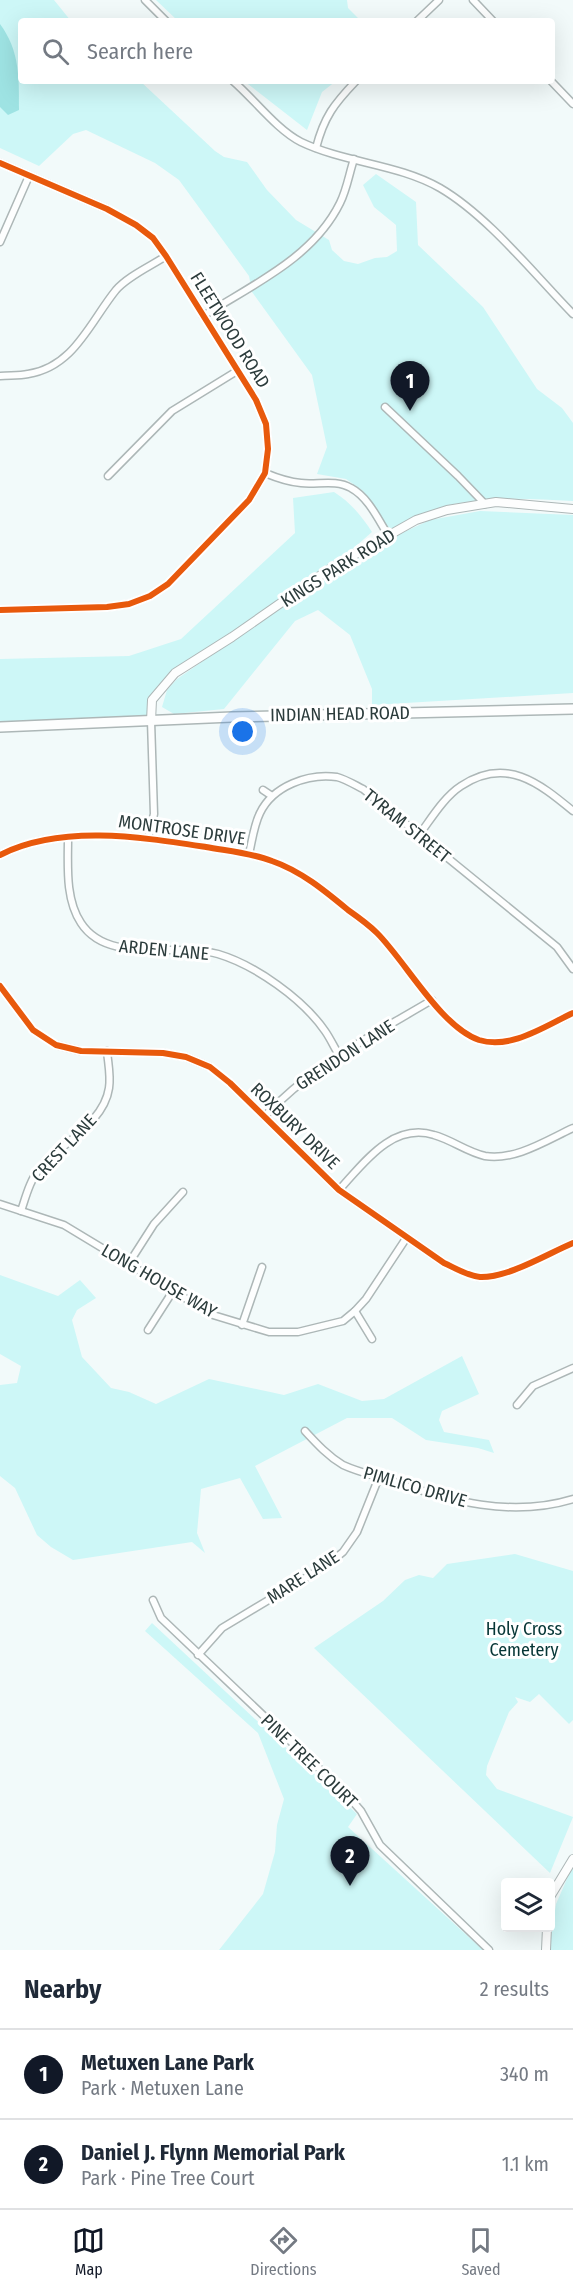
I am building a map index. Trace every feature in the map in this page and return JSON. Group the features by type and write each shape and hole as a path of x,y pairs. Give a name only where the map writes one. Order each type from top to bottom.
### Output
{"main road":[{"name":"INDIAN HEAD ROAD","path":"0,727 573,709"}],"street":[{"path":"144,0 163,18"},
{"path":"420,18 438,0"},
{"path":"473,0 490,18"},
{"path":"236,84 293,137 316,148 422,180 455,197 477,214 573,314"},
{"path":"316,148 320,130 331,108 353,84"},
{"path":"554,84 573,104"},
{"path":"203,316 291,262 308,246 338,208 354,159"},
{"name":"FLEETWOOD ROAD","path":"0,163 107,209 136,225 153,238 256,400 266,424 268,449 265,473 249,500 168,584 150,596 129,604 107,607 0,610"},
{"path":"0,242 29,176"},
{"path":"0,376 28,375 45,370 63,359 78,345 118,288 166,256"},
{"path":"108,476 172,411 237,371"},
{"path":"385,407 485,504"},
{"path":"265,473 285,481 303,484 330,482 351,487 363,498 388,535"},
{"name":"KINGS PARK ROAD","path":"151,721 152,700 175,673 232,637 331,568 388,535 447,510 485,504 513,503 573,509"},
{"path":"148,838 154,814 151,721"},
{"path":"419,835 460,786 477,777 515,773 534,782 573,811"},
{"name":"TYRAM STREET","path":"272,796 294,783 316,776 339,777 363,789 557,947 573,969"},
{"path":"249,854 260,813 272,796 263,790"},
{"name":"MONTROSE DRIVE","path":"0,855 15,847 35,842 106,835 148,838 249,854 274,861 309,879 376,932 449,1021 461,1031 496,1043 518,1038 573,1013"},
{"name":"ARDEN LANE","path":"68,838 69,875 74,908 81,924 95,939 113,946 217,954 244,964 280,987 309,1012 325,1031 339,1055"},
{"name":"ROXBURY DRIVE","path":"0,986 33,1030 56,1045 81,1051 163,1053 186,1057 210,1066 339,1190 444,1263 479,1277 521,1266 573,1243"},
{"name":"GRENDON LANE","path":"264,1117 302,1080 339,1055 432,1000"},
{"name":"CREST LANE","path":"21,1211 30,1184 39,1169 92,1120 103,1106 109,1090 107,1051"},
{"path":"339,1190 374,1151 390,1140 410,1134 431,1134 486,1156 497,1156 526,1150 573,1128"},
{"path":"129,1263 154,1224 183,1192"},
{"name":"LONG HOUSE WAY","path":"0,1204 64,1225 213,1315 242,1325 269,1332 298,1332 343,1321 355,1311"},
{"path":"372,1339 355,1311 366,1299 407,1237"},
{"path":"242,1325 262,1267"},
{"path":"148,1330 173,1291"},
{"path":"517,1405 533,1386 573,1368"},
{"name":"PIMLICO DRIVE","path":"305,1431 324,1452 345,1466 436,1496 485,1506 514,1508 559,1503 573,1499"},
{"name":"MARE LANE","path":"198,1655 222,1628 327,1565 343,1552 357,1533 379,1477"},
{"name":"PINE TREE COURT","path":"153,1600 160,1618 348,1796 360,1811 380,1845 489,1950"},
{"path":"555,1889 573,1859"},
{"path":"546,1950 547,1932"}],"green space":[{"path":"0,0 54,0 69,18 18,18 18,84 143,84 215,151 224,157 247,162 267,190 296,220 329,240 332,250 344,261 358,264 375,258 387,257 397,251 396,225 374,207 363,185 376,174 416,202 418,245 483,307 537,389 562,408 573,423 573,501 511,499 464,502 434,510 390,530 363,491 346,479 317,474 327,447 312,375 252,292 249,276 179,180 155,163 86,130 73,134 39,166 0,148"},
{"path":"156,0 347,0 348,8 358,18 175,18"},
{"path":"248,84 332,84 322,92 307,130"},
{"path":"334,492 346,500 372,532 331,568 175,673 152,700 151,721 0,727 0,659 129,656 181,639 295,533 293,498"},
{"path":"480,511 573,515 573,693 372,705 372,689 350,635 318,610 295,621 224,709 174,714 162,707 167,690 177,679 262,620 389,539 430,520"},
{"path":"0,1275 58,1296 80,1280 96,1298 77,1310 72,1320 82,1357 111,1388 129,1392 156,1404 209,1379 284,1395 318,1384 362,1401 384,1399 462,1356 479,1394 442,1411 439,1420 444,1432 489,1440 494,1453 478,1448 426,1440 392,1418 347,1418 255,1466 282,1518 263,1519 240,1478 201,1489 197,1533 205,1553 192,1542 73,1560 51,1547 37,1535 15,1488 0,1476 0,1385 17,1383 21,1366 0,1354"},
{"name":"Holy Cross Cemetery","path":"515,1554 573,1571 573,1720 569,1724 539,1694 530,1702 515,1697 518,1702 509,1712 487,1766 486,1775 497,1789 573,1817 550,1873 314,1648 383,1601 405,1580 419,1575 433,1578 447,1564"},
{"path":"152,1623 357,1814 348,1827 483,1950 219,1950 263,1894 275,1852 277,1825 284,1799 258,1733 145,1631"},
{"path":"573,1865 573,1950 549,1950 552,1932 555,1932 556,1904"}],"shaded area":[{"path":"0,24 7,34 15,55 19,110 8,115 0,107"}],"cycle path":[{"path":"0,163 107,209 136,225 153,238 256,400 266,424 268,449 265,473 249,500 168,584 150,596 129,604 107,607 0,610"},
{"path":"0,855 24,845 49,839 102,836 155,840 256,856 283,865 303,876 367,924 388,945 451,1022 479,1040 503,1042 515,1039 573,1013"},
{"path":"0,986 33,1030 56,1045 81,1051 163,1053 186,1057 210,1067 230,1083 339,1190 444,1263 462,1272 480,1277 503,1274 573,1243"}],"place":[{"name":"Metuxen Lane Park","path":"410,411"},
{"name":"Daniel J. Flynn Memorial Park","path":"350,1886"}]}
